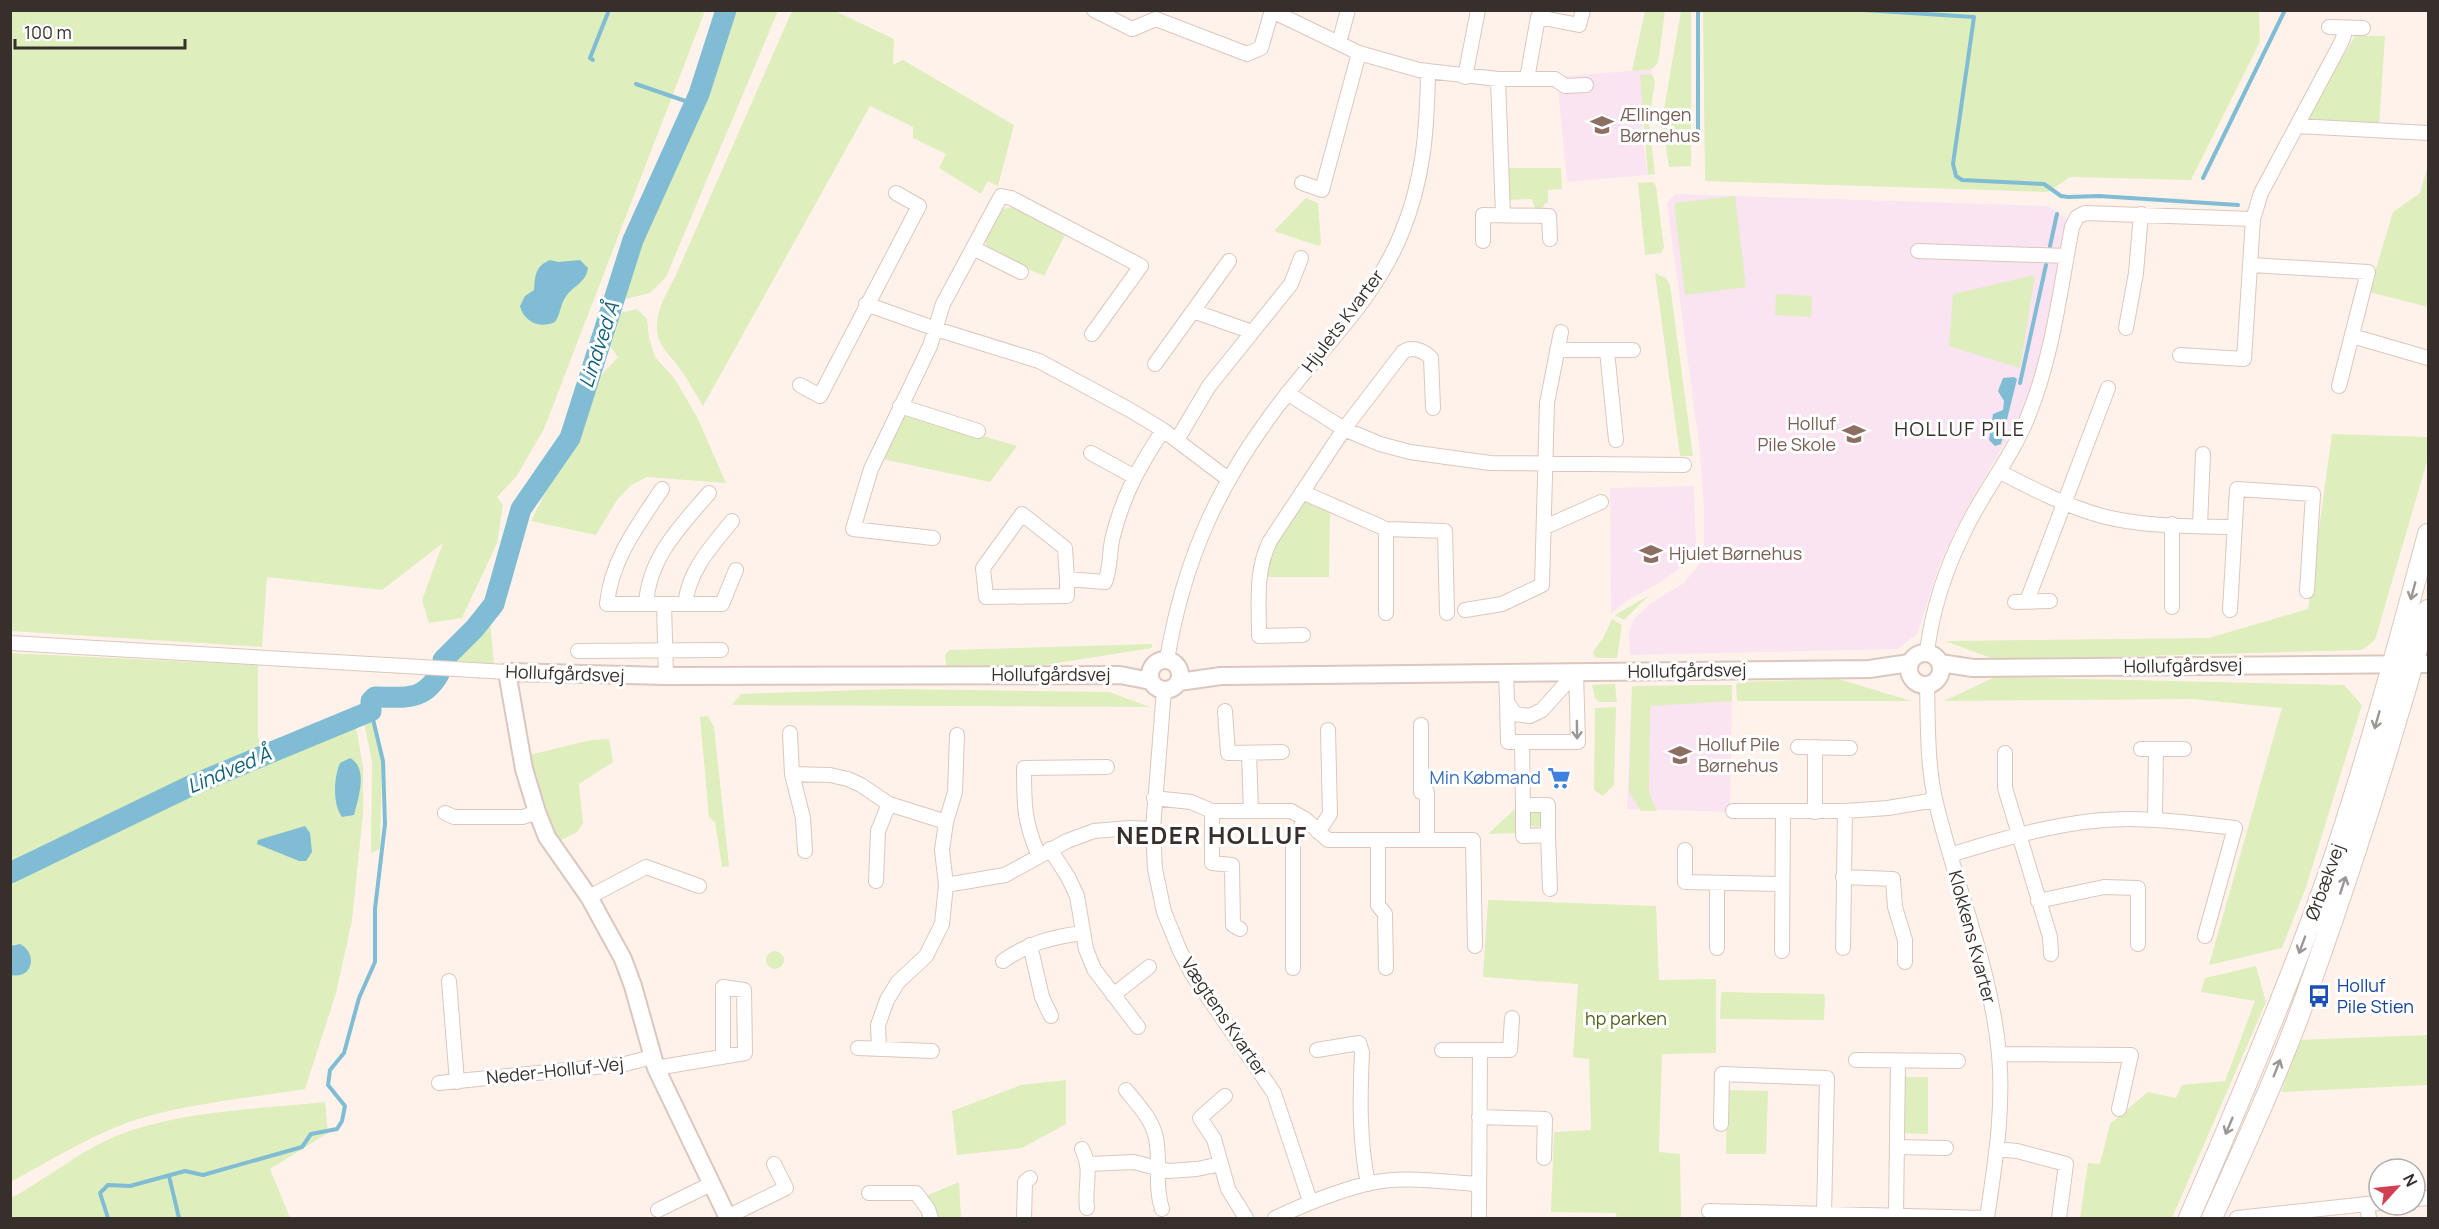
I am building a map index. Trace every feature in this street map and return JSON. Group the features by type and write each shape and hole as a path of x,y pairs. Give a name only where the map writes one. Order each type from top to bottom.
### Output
{"main road":[{"name":"Ørbækvej","path":"2189,1218 2277,1012 2326,879 2355,794 2428,534"},
{"name":"Ørbækvej","path":"2212,1218 2261,1108 2312,981 2421,664 2428,610"}],"street":[{"path":"1094,10 1132,30 1156,19 1247,54 1261,48 1272,11 1359,53 1428,72 1498,80 1555,79 1565,86 1586,85"},
{"path":"1339,43 1348,10"},
{"path":"1465,77 1478,10"},
{"path":"1527,79 1538,16 1579,25 1583,10"},
{"path":"2329,27 2363,28"},
{"path":"2180,355 2244,358 2253,219 2261,194 2342,41 2346,28"},
{"path":"1302,183 1322,190 1359,53"},
{"name":"Hjulets Kvarter","path":"1175,670 1173,623 1187,572 1204,526 1228,479 1256,434 1287,393 1371,291 1402,234 1412,207 1424,160 1428,119 1428,72"},
{"path":"1498,80 1503,215"},
{"path":"2297,126 2428,133"},
{"path":"800,385 820,396 919,206 896,194"},
{"path":"933,538 853,530 871,469 930,346 943,304 1001,196 1011,198 1141,266 1092,334"},
{"name":"Klokkens Kvarter","path":"1709,1211 1839,1217 1987,1218 1997,1149 1999,1054 1990,995 1979,948 1935,800 1929,738 1937,602 1965,528 2000,472 2029,415 2042,381 2051,345 2072,227 2077,217 2085,213 2141,214"},
{"path":"2126,328 2136,273 2141,214 2253,219"},
{"path":"1483,241 1482,215 1549,216 1550,239"},
{"path":"973,248 1021,272"},
{"path":"1918,251 2066,256"},
{"path":"1177,440 1209,386 1291,284 1301,258"},
{"path":"1155,364 1229,261"},
{"path":"2251,265 2368,272 2339,386"},
{"path":"867,303 936,329 1040,361 1163,430 1228,479"},
{"path":"1193,311 1252,332"},
{"path":"1465,610 1502,604 1542,585 1547,403 1561,332"},
{"path":"2352,336 2428,358"},
{"path":"1303,635 1259,636 1259,572 1263,556 1344,429 1402,352 1408,349 1415,349 1431,358 1433,408"},
{"path":"1557,350 1633,350"},
{"path":"1607,351 1616,441"},
{"path":"2050,601 2021,601 2108,388"},
{"path":"1287,393 1344,429 1380,444 1449,459 1490,463 1683,465"},
{"path":"900,406 978,431"},
{"path":"1067,579 1105,582 1109,549 1118,515 1133,476 1163,430"},
{"path":"1091,453 1133,476"},
{"path":"2200,526 2203,454"},
{"path":"2000,472 2063,502 2102,516 2140,522 2235,527"},
{"path":"662,489 617,561 609,585 607,604 722,604 736,570"},
{"path":"2230,610 2237,489 2313,494 2307,591"},
{"path":"1302,492 1386,529 1445,531 1447,613"},
{"path":"646,604 648,584 656,563 675,533 709,493"},
{"path":"1545,527 1601,502"},
{"path":"1022,514 1065,548 1067,579 1067,596 986,597 983,568 1022,514"},
{"path":"685,604 687,587 692,574 732,521"},
{"path":"2172,524 2172,607"},
{"path":"1386,529 1386,613"},
{"path":"2308,567 2323,568"},
{"path":"664,604 666,676"},
{"name":"Hollufgårdsvej","path":"10,643 507,672 666,676 1120,675 1155,680"},
{"path":"578,651 721,650"},
{"path":"1917,655 1934,669 1917,683 1910,669 1917,655"},
{"path":"1158,662 1175,670 1173,688 1155,680 1158,662"},
{"name":"Hollufgårdsvej","path":"1934,669 2421,664"},
{"name":"Hollufgårdsvej","path":"1175,670 1221,676 1910,669"},
{"path":"507,672 525,769 537,812 548,837 610,935 633,986 654,1063 728,1218 786,1188 774,1164"},
{"path":"1507,702 1515,714 1530,716 1542,710 1576,672"},
{"path":"1506,673 1508,742 1578,742 1576,672"},
{"name":"Vægtens Kvarter","path":"1155,680 1153,829 1155,869 1164,912 1192,974 1274,1093 1310,1201"},
{"path":"1225,711 1228,753 1282,752"},
{"path":"1421,725 1421,792 1427,792 1427,840"},
{"path":"1318,832 1330,814 1328,730"},
{"path":"790,733 792,774 803,818 805,851"},
{"path":"879,1048 878,1025 887,1000 898,982 926,956 942,924 946,885 942,850 946,822 955,792 957,735"},
{"path":"1522,742 1523,836 1548,835"},
{"path":"1798,747 1850,748"},
{"path":"1815,747 1815,812"},
{"path":"2141,749 2184,749"},
{"path":"2155,819 2156,749"},
{"path":"1249,753 1251,811"},
{"path":"2004,753 2005,788 2050,937 2051,954"},
{"path":"1107,767 1024,768 1024,814 1029,834 1068,877 1077,896 1086,950 1094,969 1138,1027"},
{"path":"792,774 830,775 848,779 889,804 946,822"},
{"path":"1154,798 1191,802 1212,811 1291,811 1305,819 1328,840 1473,840 1475,946"},
{"path":"1733,811 1845,811 1888,808 1935,800"},
{"path":"876,881 878,831 889,804"},
{"path":"1523,805 1548,805 1550,889"},
{"path":"1212,811 1212,863 1232,865 1233,925 1240,929"},
{"path":"1782,951 1783,811"},
{"path":"1843,948 1845,811"},
{"path":"445,813 454,817 523,817 537,812"},
{"path":"1293,968 1293,841 1305,819"},
{"name":"Klokkens Kvarter","path":"1950,855 2018,834 2089,822 2155,819 2235,828 2205,936"},
{"path":"946,885 1005,875 1044,853 1094,831 1153,829"},
{"path":"1378,840 1378,905 1385,914 1386,968"},
{"path":"1685,850 1685,882 1782,884"},
{"path":"588,897 646,867 699,886"},
{"path":"1844,877 1893,879 1895,907 1905,940 1905,962"},
{"path":"1717,884 1717,948"},
{"path":"2038,901 2104,887 2138,888 2138,944"},
{"path":"1004,960 1048,938 1083,933"},
{"path":"1030,945 1042,997 1051,1016"},
{"path":"1113,995 1149,967"},
{"path":"449,981 457,1082"},
{"name":"Neder-Holluf-Vej","path":"439,1083 654,1063 723,1056 746,1053 744,990 723,987 723,1056"},
{"path":"1442,1050 1510,1050 1512,1018"},
{"path":"1317,1050 1359,1044 1362,1052 1361,1144 1368,1184"},
{"path":"858,1048 932,1051"},
{"path":"1479,1218 1480,1050"},
{"path":"1999,1054 2131,1055 2119,1109"},
{"path":"1856,1060 1958,1061"},
{"path":"1896,1216 1898,1061"},
{"path":"1720,1124 1722,1074 1827,1078 1824,1215"},
{"path":"1126,1090 1152,1126 1157,1140 1157,1193 1162,1209"},
{"path":"1225,1096 1200,1118 1214,1139 1228,1189 1246,1218"},
{"path":"1479,1117 1551,1119 1544,1158"},
{"path":"1897,1147 1946,1148"},
{"path":"1082,1149 1089,1164 1087,1208"},
{"path":"1997,1149 2017,1151 2066,1164 2059,1218"},
{"path":"1089,1164 1134,1162 1168,1172 1221,1164"},
{"path":"1024,1218 1025,1182 1030,1178"},
{"path":"1277,1218 1310,1201 1368,1184 1410,1180 1478,1184"},
{"path":"658,1210 711,1184"},
{"path":"869,1193 916,1192 928,1209 931,1218"},
{"path":"2237,1218 2367,1209"}],"shaded area":[{"name":"Ællingen Børnehus","path":"1652,69 1642,134 1648,175 1567,182 1557,77"},
{"name":"Holluf Pile Skole","path":"1675,194 2048,206 2066,218 2040,359 2021,415 1964,513 1940,563 1917,634 1898,649 1630,655 1629,634 1633,620 1651,603 1684,583 1704,558 1704,510 1700,452 1667,203"},
{"name":"Hjulet Børnehus","path":"1694,486 1696,546 1687,563 1664,580 1626,601 1611,614 1610,488"},
{"name":"Holluf Pile Børnehus","path":"1732,685 1730,812 1627,809 1632,686"}],"green space":[{"path":"10,11 705,11 544,429 516,477 497,497 503,505 497,543 462,618 429,623 422,600 443,543 382,590 267,577 262,647 11,631"},
{"path":"731,11 778,11 666,277 650,293 625,299 644,225 708,82"},
{"path":"792,11 835,11 894,39 893,65 903,60 1014,125 998,186 988,181 981,194 939,168 946,154 913,138 913,127 870,106 703,406 661,344 657,327 660,309"},
{"path":"1645,11 1665,11 1658,63 1652,69 1632,71"},
{"path":"1681,11 1691,11 1691,166 1669,167 1662,121"},
{"path":"1703,11 2259,11 2260,42 2191,180 2070,177 2048,192 1705,181"},
{"path":"2355,36 2385,36 2379,126 2312,123 2308,116"},
{"path":"1652,74 1655,82 1649,122 1655,174 1648,175 1640,75"},
{"path":"2428,165 2428,307 2369,292 2393,212 2420,193"},
{"path":"1505,168 1561,168 1562,189 1548,190 1548,203 1545,203 1542,210 1536,212 1532,199 1505,200"},
{"path":"1653,182 1656,186 1664,247 1661,253 1645,255 1638,183"},
{"path":"1735,196 1746,287 1685,295 1674,203"},
{"path":"1306,198 1318,203 1321,243 1319,246 1274,231"},
{"path":"1013,207 1065,235 1044,276 987,251 985,239 1003,209"},
{"path":"1655,273 1666,278 1670,285 1693,456 1680,456"},
{"path":"2035,275 2020,368 1949,346 1953,294"},
{"path":"1776,294 1812,296 1811,317 1775,315"},
{"path":"637,309 647,319 649,338 655,357 675,379 697,417 726,483 647,477 630,486 617,500 596,535 531,521 580,423 598,379 618,357 608,343 620,313"},
{"path":"908,414 1017,446 990,482 882,459 900,417"},
{"path":"2332,434 2428,437 2428,458 2375,640 2362,650 1996,660 1945,641 2209,638 2308,609"},
{"path":"1308,499 1330,509 1329,577 1263,577 1286,524"},
{"path":"1648,596 1624,620 1615,615"},
{"path":"1612,619 1622,625 1617,658 1596,658 1593,652"},
{"path":"490,621 494,664 446,660"},
{"path":"1152,644 1152,648 1032,667 955,668 946,665 945,655 949,650"},
{"path":"10,653 258,665 258,738 274,759 356,726 363,767 363,814 352,920 336,993 305,1089 193,1106 129,1122 84,1142 11,1182"},
{"path":"1995,677 2344,685 2362,705 2306,887 2282,948 2209,965 2282,708 2192,699 1944,701"},
{"path":"1838,679 1912,701 1737,701 1736,685 1739,682"},
{"path":"1615,684 1617,702 1599,702 1595,698 1592,685"},
{"path":"1732,685 1732,701 1650,706 1649,793 1657,811 1641,811 1629,792 1632,686"},
{"path":"894,689 1109,692 1150,707 732,705 741,694"},
{"path":"1616,707 1614,785 1603,796 1594,790 1595,708"},
{"path":"708,716 714,727 729,866 722,867 715,822 709,817 700,717"},
{"path":"372,721 382,761 380,849 371,853 372,762 364,722"},
{"path":"609,739 613,762 579,784 583,823 577,832 558,842 541,807 529,755 591,740"},
{"path":"1518,806 1517,833 1488,834"},
{"path":"1536,811 1542,813 1544,819 1542,825 1536,827 1530,825 1528,819 1530,813"},
{"name":"hp parken","path":"1488,900 1656,906 1659,980 1716,979 1716,1053 1662,1054 1659,1152 1680,1154 1681,1218 1617,1218 1616,1213 1551,1212 1554,1132 1591,1130 1589,1059 1573,1057 1578,984 1483,977"},
{"path":"775,951 781,954 784,960 781,966 775,969 769,966 766,960 769,954"},
{"path":"2256,966 2266,1002 2172,1218 2080,1218 2088,1163 2100,1164 2110,1124 2148,1092 2176,1098 2182,1085 2225,1081 2255,1001 2201,992 2205,978"},
{"path":"1721,993 1823,994 1825,996 1824,1020 1720,1019"},
{"path":"2428,1035 2428,1085 2282,1092 2296,1040"},
{"path":"1899,1077 1928,1077 1928,1134 1899,1133"},
{"path":"1066,1080 1066,1124 1022,1148 957,1155 952,1111 1021,1085"},
{"path":"1727,1090 1768,1091 1766,1154 1726,1154"},
{"path":"325,1102 328,1133 270,1169 290,1218 11,1218 11,1198 109,1139 160,1122 187,1117 243,1109"},
{"path":"959,1182 961,1218 936,1218 926,1196"}],"water":[{"path":"550,260 558,262 580,260 588,268 583,280 565,298 555,322 544,325 529,320 520,306 525,296 534,290 539,268"},
{"path":"2003,378 2017,379 2001,444 1995,446 1989,440 1993,414 2003,410 2004,401 1998,391"},
{"path":"350,758 356,763 361,776 360,793 354,815 342,817 335,797 336,775 340,763"},
{"path":"305,826 310,833 312,852 306,861 299,861 257,844 258,840"},
{"path":"20,944 29,953 30,965 24,974 11,975 11,946"}],"waterway":[{"path":"593,60 590,58 609,10"},
{"name":"Lindved Å","path":"443,660 475,628 494,604 521,509 570,438 633,240 699,94 726,10"},
{"path":"1698,10 1698,139"},
{"path":"1863,10 1974,17 1953,164 1956,176 1962,180 2044,184 2061,196 2068,197 2099,196 2238,205"},
{"path":"2203,178 2285,10"},
{"path":"636,84 694,104"},
{"path":"2050,246 2057,214"},
{"path":"2020,383 2046,265"},
{"name":"Lindved Å","path":"10,873 190,786 371,711 371,701 375,697 404,697 419,694 433,683 439,674"},
{"path":"108,1218 100,1193 108,1185 130,1186 185,1171 203,1175 302,1147 311,1134 337,1129 342,1121 345,1106 328,1085 330,1070 344,1053 359,998 375,962 375,909 385,824 383,761 371,711"},
{"path":"169,1176 179,1218"}],"place":[{"name":"Ællingen Børnehus","path":"1602,125"},
{"name":"Holluf Pile Skole","path":"1854,434"},
{"name":"Hjulet Børnehus","path":"1651,554"},
{"name":"Holluf Pile Børnehus","path":"1680,755"},
{"name":"Min Købmand","path":"1559,778"},
{"name":"Holluf Pile Stien","path":"2319,996"}],"district":[{"name":"HOLLUF PILE","path":"1960,429"},
{"name":"NEDER HOLLUF","path":"1212,836"}]}
